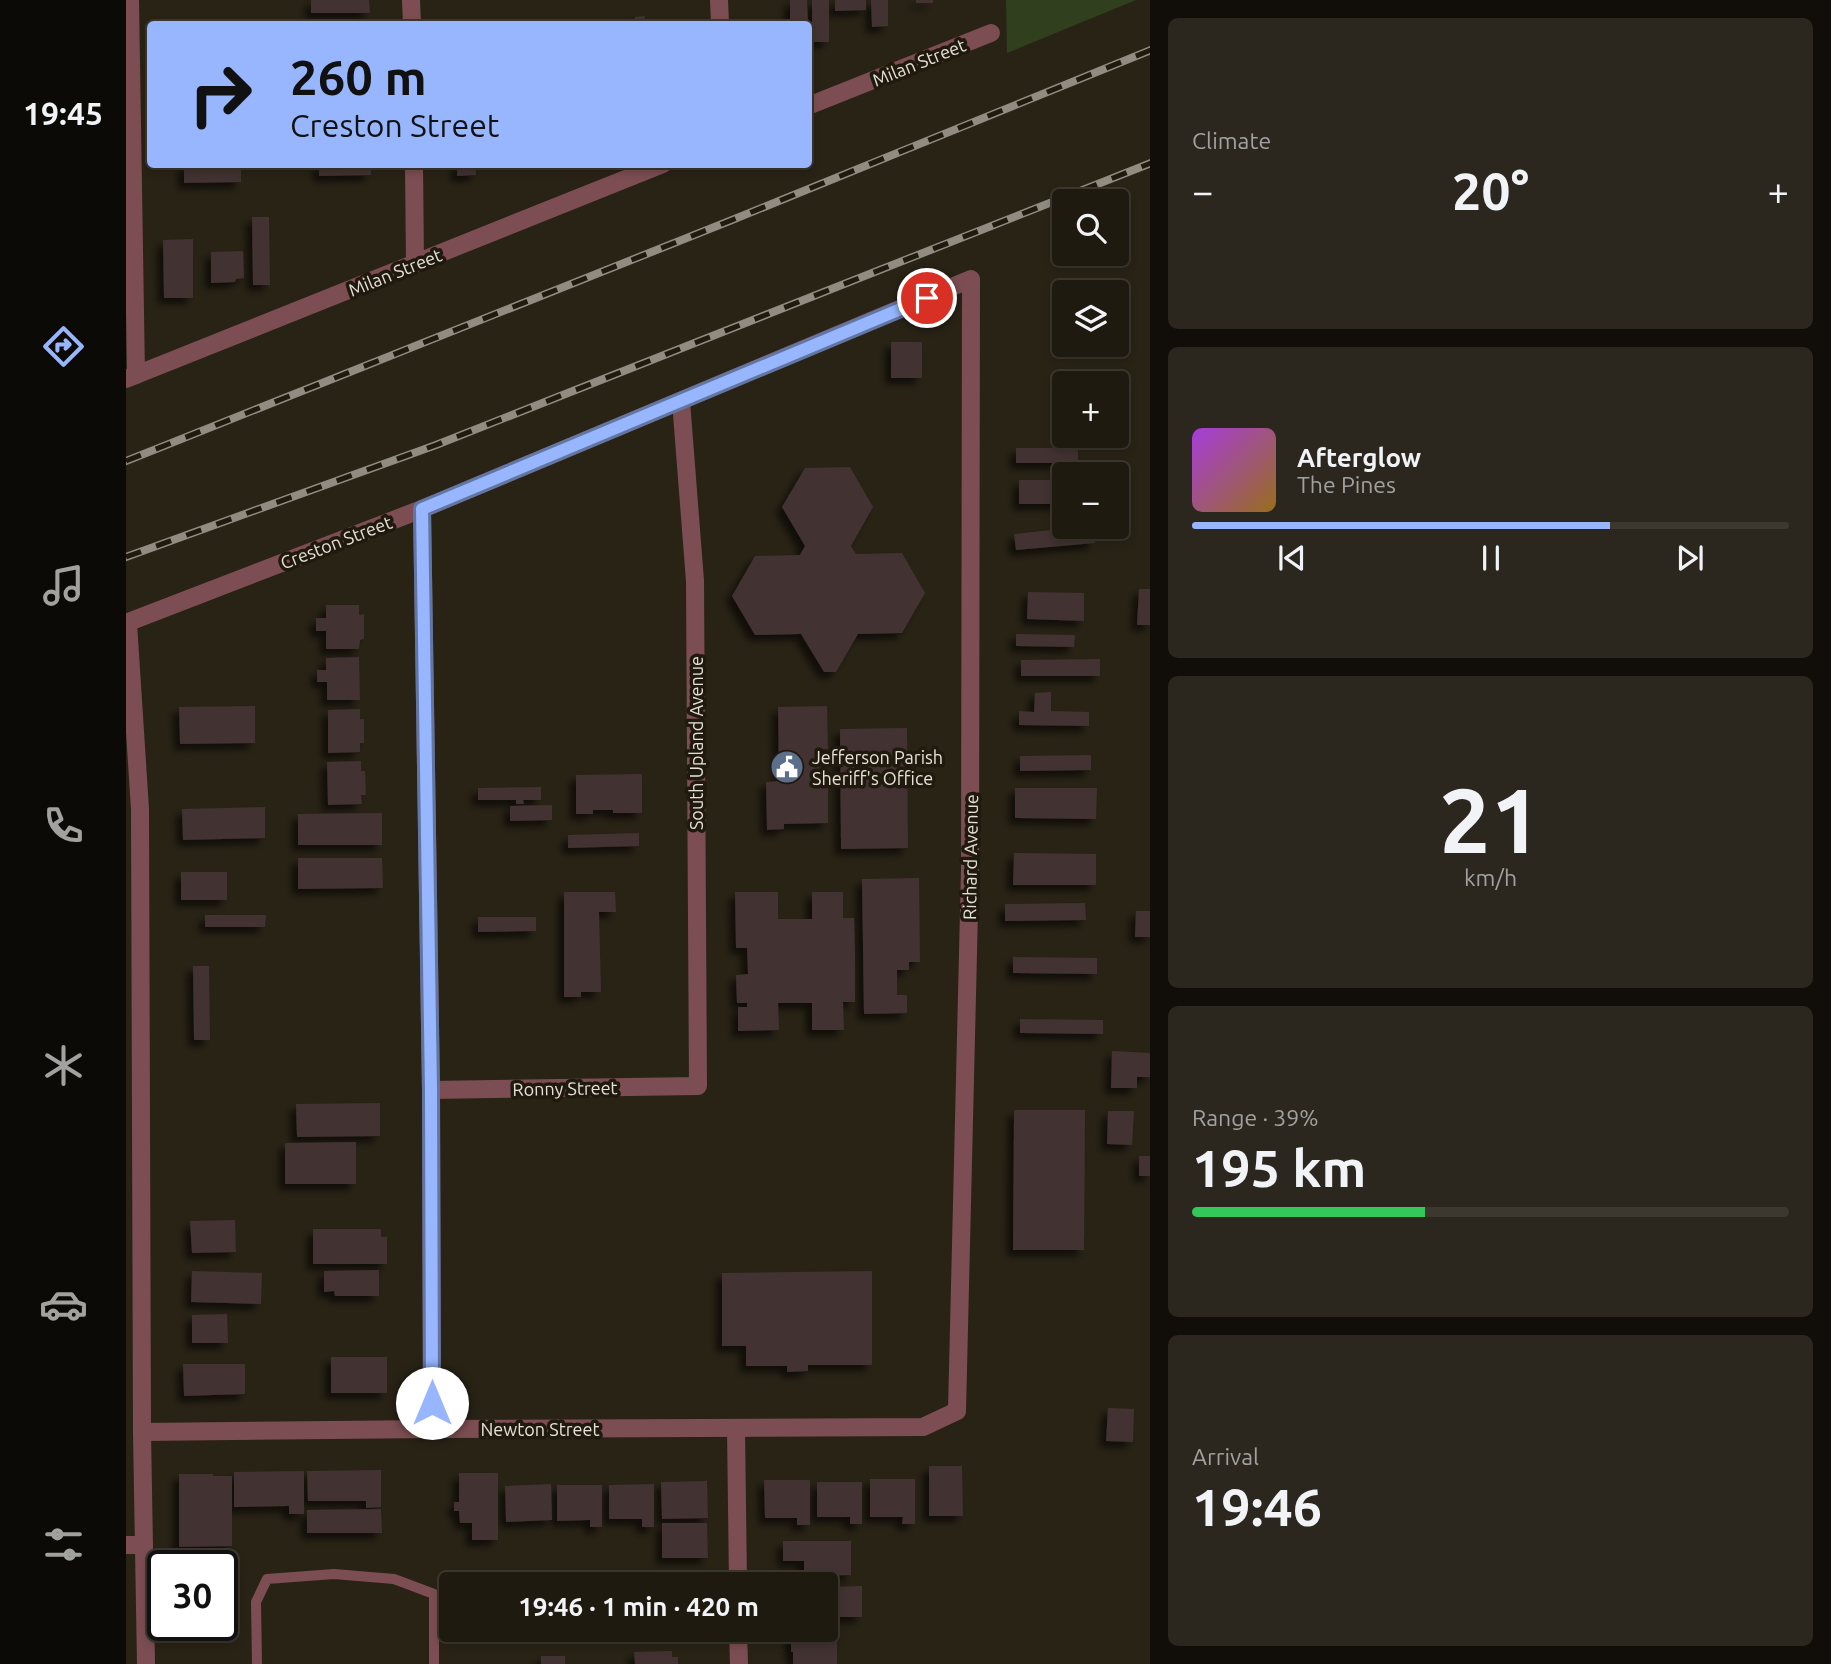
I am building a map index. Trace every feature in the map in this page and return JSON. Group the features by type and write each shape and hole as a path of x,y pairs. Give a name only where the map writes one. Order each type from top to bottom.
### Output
{"street":[{"path":"130,0 131,377"},
{"path":"411,0 412,21"},
{"path":"719,0 720,21"},
{"name":"Milan Street","path":"812,104 991,33"},
{"path":"414,168 415,264"},
{"name":"Milan Street","path":"131,377 653,168"},
{"name":"Creston Street","path":"127,623 422,509 971,279"},
{"name":"Richard Avenue","path":"937,1421 957,1411 970,870 971,279"},
{"name":"South Upland Avenue","path":"681,401 695,581 698,1086"},
{"path":"422,509 431,1090 432,1429"},
{"path":"127,623 140,809 142,1432 135,1545 146,1664"},
{"name":"Ronny Street","path":"431,1090 698,1086"},
{"name":"Newton Street","path":"142,1432 923,1427 937,1421"},
{"path":"736,1428 738,1572"},
{"path":"738,1642 739,1664"}],"lane":[{"path":"257,1664 256,1602 267,1579 334,1574 394,1580 434,1594 434,1664"}],"green space":[{"path":"1006,0 1136,0 1007,53"}],"building":[{"path":"311,0 369,0 370,13 311,13"},
{"path":"790,0 807,0 808,21 790,21"},
{"path":"812,0 829,0 829,42 812,42"},
{"path":"835,0 866,0 866,10 835,11"},
{"path":"871,0 888,0 888,26 872,27"},
{"path":"916,0 933,0 933,3 916,3"},
{"path":"645,16 644,21 635,21 635,17"},
{"path":"184,168 241,168 241,182 184,183"},
{"path":"319,168 371,168 371,175 319,176"},
{"path":"457,168 476,168 476,175 457,176"},
{"path":"252,217 269,217 270,285 253,285"},
{"path":"193,239 193,298 164,298 163,240"},
{"path":"243,251 244,278 236,279 235,282 211,283 211,252"},
{"path":"891,342 922,342 922,378 891,378"},
{"path":"1016,448 1078,448 1078,462 1016,463"},
{"path":"850,467 873,507 851,546 856,554 902,553 925,593 902,633 858,634 836,672 824,672 801,634 755,635 732,596 755,556 800,555 805,546 782,507 805,468"},
{"path":"1019,480 1052,480 1052,504 1019,504"},
{"path":"1052,530 1052,539 1094,539 1095,543 1016,550 1014,534"},
{"path":"1139,589 1150,589 1150,625 1137,625"},
{"path":"1028,592 1084,593 1084,621 1027,619"},
{"path":"326,605 359,605 359,615 364,614 364,639 360,640 359,649 326,649 326,631 316,631 316,618 326,618"},
{"path":"1016,634 1075,635 1074,647 1016,646"},
{"path":"359,657 360,700 327,700 327,682 317,682 317,670 326,670 326,658"},
{"path":"1100,659 1100,676 1021,676 1021,660"},
{"path":"1051,692 1051,711 1089,712 1089,726 1019,725 1019,711 1034,712 1035,693"},
{"path":"255,706 255,743 180,744 179,707"},
{"path":"827,706 828,749 819,749 819,781 828,781 828,823 784,824 784,829 767,830 766,782 779,781 778,707"},
{"path":"360,709 360,719 364,719 364,743 360,743 360,752 328,753 328,710"},
{"path":"907,728 908,848 841,849 840,729"},
{"path":"1091,755 1091,770 1020,771 1020,756"},
{"path":"361,761 361,771 365,771 366,795 361,795 362,804 328,805 327,762"},
{"path":"642,774 642,813 593,810 593,814 576,814 576,775"},
{"path":"541,787 541,800 523,800 524,804 516,804 516,800 478,800 478,788"},
{"path":"1015,788 1097,788 1096,819 1015,818"},
{"path":"552,805 552,820 510,821 510,806"},
{"path":"265,807 265,838 183,840 182,809"},
{"path":"382,813 382,845 298,845 298,814"},
{"path":"639,833 639,846 568,848 568,835"},
{"path":"1014,853 1096,854 1096,885 1013,885"},
{"path":"298,858 382,858 383,888 298,889"},
{"path":"181,872 227,872 227,900 181,900"},
{"path":"919,878 920,962 909,962 909,970 897,970 897,995 907,995 907,1013 864,1014 862,879"},
{"path":"564,892 615,892 616,912 599,912 601,992 581,992 581,997 564,997"},
{"path":"735,892 778,892 778,919 812,919 812,892 843,892 843,918 854,918 855,955 855,1002 843,1002 844,1030 812,1030 812,1003 778,1003 779,1030 738,1031 738,1007 747,1007 747,1003 737,1003 736,975 748,974 747,948 736,948"},
{"path":"1085,903 1086,920 1005,921 1005,904"},
{"path":"1136,911 1150,911 1150,937 1135,937"},
{"path":"205,915 266,915 265,927 205,927"},
{"path":"478,917 536,917 536,931 478,932"},
{"path":"1013,957 1097,958 1097,974 1013,973"},
{"path":"193,966 209,966 210,1040 194,1040"},
{"path":"1020,1019 1103,1020 1103,1034 1020,1033"},
{"path":"1112,1051 1150,1053 1150,1077 1137,1077 1137,1088 1111,1088"},
{"path":"380,1103 380,1136 297,1137 296,1104"},
{"path":"1014,1110 1085,1110 1084,1250 1013,1250"},
{"path":"1108,1111 1134,1111 1132,1145 1107,1144"},
{"path":"356,1142 356,1184 285,1184 285,1143"},
{"path":"1139,1156 1150,1156 1150,1176 1139,1176"},
{"path":"235,1220 236,1252 192,1253 190,1221"},
{"path":"313,1229 381,1229 381,1237 387,1237 387,1264 313,1264"},
{"path":"379,1270 379,1296 335,1296 334,1291 324,1292 324,1271"},
{"path":"192,1271 262,1273 261,1304 191,1302"},
{"path":"872,1271 872,1365 808,1365 808,1371 787,1372 787,1366 746,1366 746,1346 722,1346 722,1273"},
{"path":"227,1314 228,1343 192,1343 192,1315"},
{"path":"331,1357 387,1357 387,1393 331,1393"},
{"path":"183,1364 245,1364 245,1394 184,1396"},
{"path":"1108,1408 1134,1409 1133,1442 1106,1441"},
{"path":"929,1466 962,1466 963,1516 929,1516"},
{"path":"381,1470 381,1507 366,1508 366,1501 308,1501 307,1471"},
{"path":"304,1471 304,1514 289,1514 289,1506 234,1507 234,1472"},
{"path":"459,1473 498,1473 498,1540 472,1540 472,1523 460,1523 459,1511 454,1511 454,1502 459,1502"},
{"path":"179,1474 232,1476 232,1546 179,1547"},
{"path":"870,1479 915,1479 915,1524 902,1524 903,1517 870,1517"},
{"path":"764,1480 810,1480 810,1525 797,1525 797,1518 765,1518"},
{"path":"707,1481 708,1518 662,1519 661,1482"},
{"path":"817,1482 862,1482 862,1524 850,1524 850,1517 817,1517"},
{"path":"551,1484 552,1520 506,1522 505,1486"},
{"path":"654,1484 654,1527 642,1527 642,1519 609,1519 609,1485"},
{"path":"557,1485 602,1485 602,1527 590,1527 590,1520 557,1521"},
{"path":"381,1509 382,1533 307,1533 307,1510"},
{"path":"662,1523 707,1523 708,1558 662,1558"},
{"path":"783,1541 851,1541 851,1575 838,1575 838,1572 804,1572 804,1561 783,1561"},
{"path":"862,1586 862,1617 838,1617 838,1587"},
{"path":"791,1642 837,1642 837,1664 793,1664"},
{"path":"672,1651 672,1657 678,1657 678,1664 635,1664 634,1652"},
{"path":"541,1656 565,1656 565,1664 541,1664"}],"railway":[{"path":"126,461 1150,50"},
{"path":"126,557 436,445 1150,163"}],"place":[{"name":"Jefferson Parish Sheriff's Office","path":"787,767"}],"route":[{"path":"432,1403 431,1090 422,509 927,298"}]}
